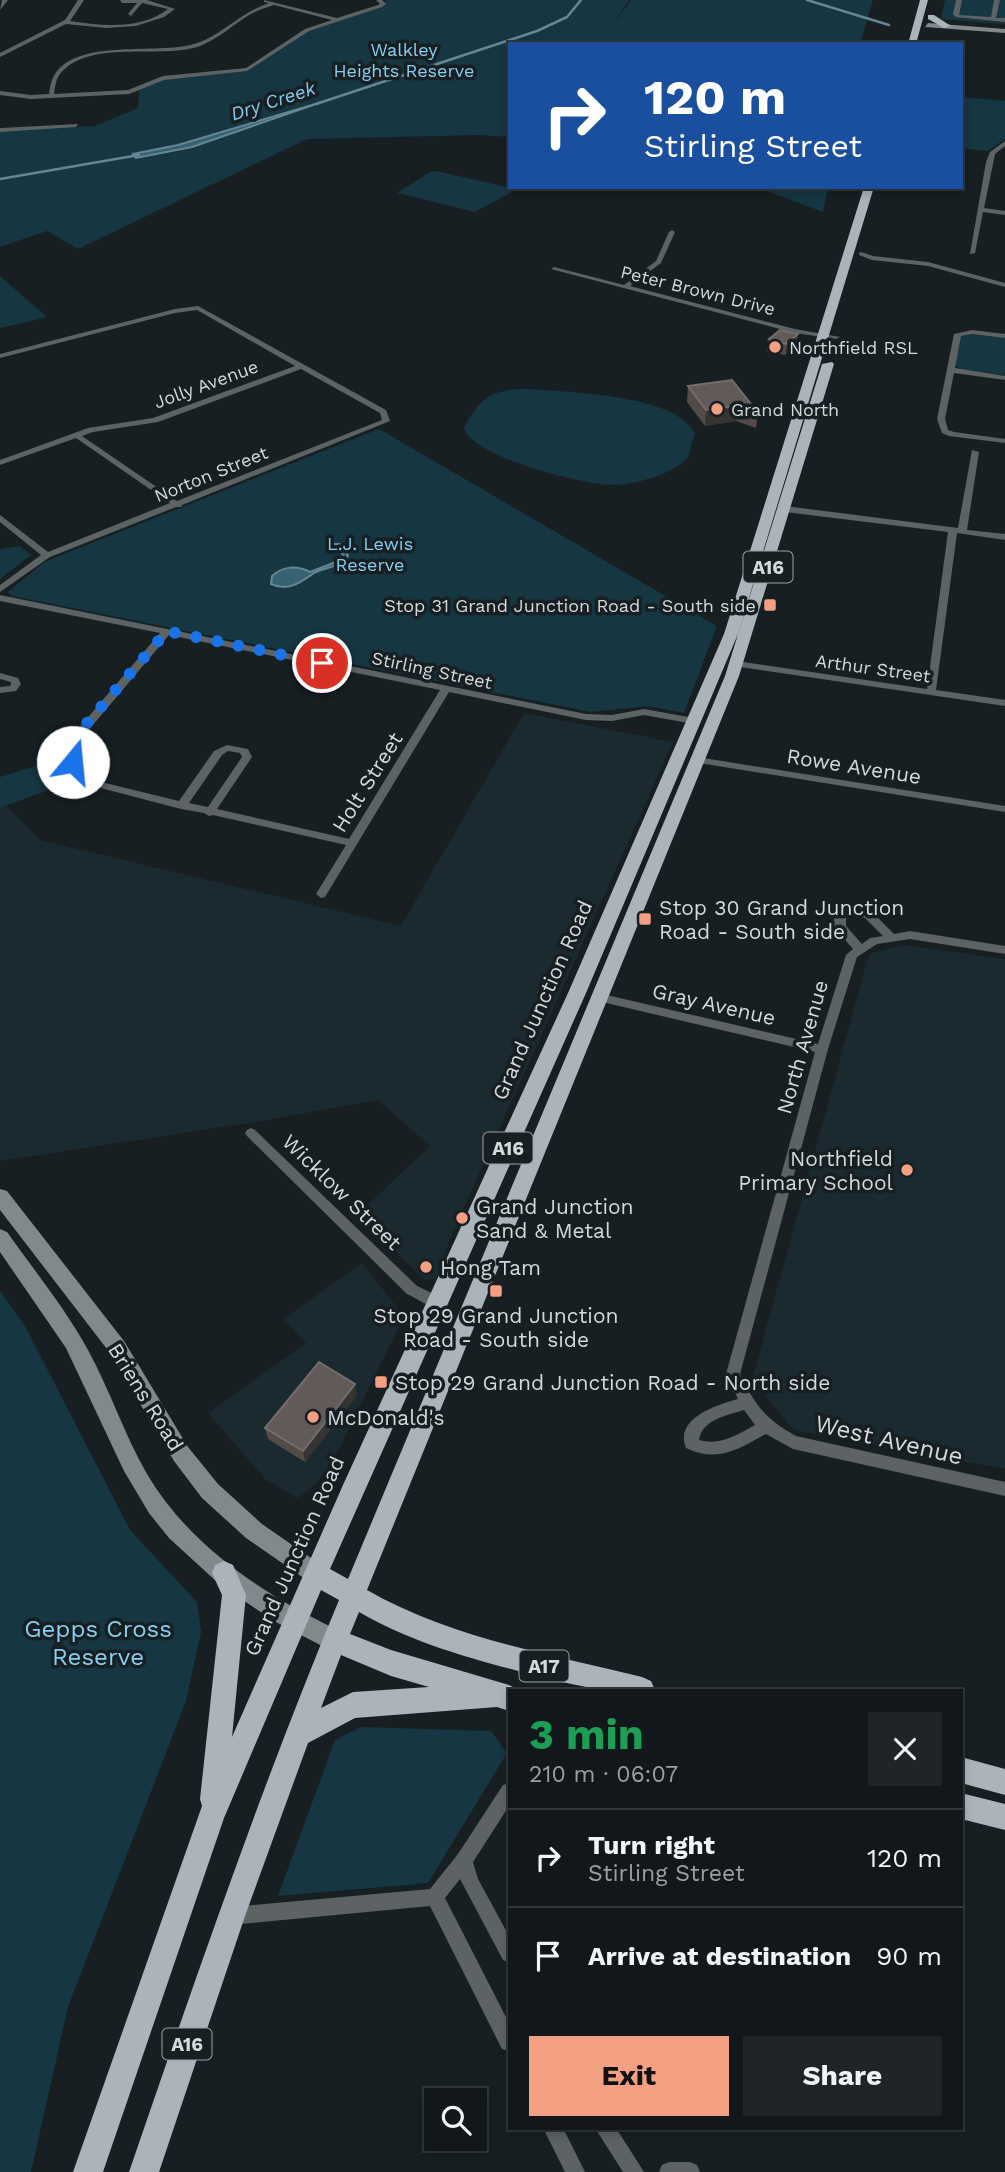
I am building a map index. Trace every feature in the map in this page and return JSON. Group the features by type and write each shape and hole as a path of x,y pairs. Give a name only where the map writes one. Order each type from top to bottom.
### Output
{"highway":[{"path":"913,42 924,0"},
{"path":"918,24 930,17"},
{"path":"930,17 950,27"},
{"path":"925,35 930,17"},
{"name":"Grand Junction Road","path":"829,337 848,252 868,189"},
{"name":"Grand Junction Road","path":"88,2172 211,1817 316,1574 439,1303 668,830 712,725 736,664 777,508 829,337 861,254 880,189"},
{"path":"848,252 861,254"},
{"name":"Grand Junction Road","path":"144,2172 231,1916 298,1734 352,1595 469,1312 649,825 731,634 777,508"},
{"path":"694,721 712,725"},
{"path":"649,825 668,830"},
{"path":"439,1303 469,1312"},
{"path":"211,1817 233,1595 224,1573"},
{"name":"A17","path":"316,1574 394,1619 446,1640 638,1689"},
{"name":"A17","path":"334,1640 391,1663 503,1697"},
{"path":"298,1734 353,1705 503,1697"},
{"path":"963,1771 1005,1782"},
{"path":"963,1806 1005,1817"}],"main road":[{"path":"925,35 950,27 1005,31"},
{"name":"Briens Road","path":"0,1196 117,1347 181,1454 210,1491 254,1531 316,1574"},
{"name":"Briens Road","path":"0,1237 74,1344 141,1483 176,1530 224,1573 295,1623"},
{"name":"A17","path":"295,1623 334,1640"}],"street":[{"path":"0,8 5,0"},
{"path":"0,55 66,22 80,0"},
{"path":"261,0 337,20"},
{"path":"959,0 956,14 958,16 1005,20"},
{"path":"993,19 997,0"},
{"path":"66,22 81,25 141,24 154,21 172,9 122,1"},
{"path":"131,14 139,2"},
{"path":"0,93 51,96 129,92 163,78 249,68 307,30 381,2"},
{"path":"51,96 59,71 83,58 115,51 169,50 198,45 254,10 274,4"},
{"path":"0,130 76,125"},
{"path":"972,253 989,162 992,153 1004,145"},
{"path":"980,210 1005,213"},
{"path":"625,287 659,262 672,232"},
{"path":"861,254 876,252 927,257 1005,279"},
{"path":"861,254 872,258 928,264 1005,285"},
{"name":"Peter Brown Drive","path":"554,269 829,337"},
{"path":"0,356 176,311 198,308 301,366"},
{"path":"1005,336 972,332 958,334 941,419 945,431 952,434 1005,441"},
{"name":"Norton Street","path":"47,555 386,421 383,412 301,366"},
{"name":"Jolly Avenue","path":"0,463 103,427 155,420 301,366"},
{"path":"950,370 1005,378"},
{"path":"76,435 178,505"},
{"path":"931,692 958,531 975,452"},
{"path":"777,508 1005,537"},
{"path":"0,518 47,555 0,589"},
{"name":"Stirling Street","path":"0,598 586,717 612,718 644,712 694,721"},
{"path":"167,631 76,738 73,762 84,775 97,784 181,806 352,843"},
{"name":"Arthur Street","path":"736,664 1005,703"},
{"path":"0,676 15,680 16,684 13,689 0,690"},
{"name":"Holt Street","path":"321,894 446,690"},
{"path":"181,806 218,753 227,748 244,751 247,757 209,813"},
{"name":"Rowe Avenue","path":"697,760 1005,810"},
{"path":"861,950 840,927 840,916 846,911 868,915 890,936"},
{"name":"North Avenue","path":"750,1409 733,1374 822,1049 852,955 874,941 890,936 910,935 1005,950"},
{"name":"Gray Avenue","path":"588,995 822,1049"},
{"name":"Wicklow Street","path":"251,1133 412,1290 439,1303"},
{"path":"750,1409 699,1420 691,1432 691,1443 699,1448 721,1450 765,1427"},
{"name":"West Avenue","path":"750,1409 765,1427 793,1442 1005,1489"},
{"path":"231,1916 435,1897 464,1860 508,1793"},
{"path":"464,1860 470,1882 508,1952"},
{"path":"435,1897 508,2040"},
{"path":"555,2130 576,2172"},
{"path":"605,2130 634,2172"},
{"path":"669,2172 690,2172"}],"shaded area":[{"path":"322,102 192,147 136,158 133,154 178,145"},
{"path":"335,544 340,544 348,555 346,561 318,571 294,585 283,587 271,584 272,576 285,568 310,572 341,560 343,555"},
{"path":"524,713 673,742 449,1241 436,1279 425,1280 357,1215 430,1146 378,1100 0,1161 0,808 6,805 40,840 401,926"},
{"name":"Northfield Primary School","path":"904,945 1005,959 1005,1469 794,1430 752,1380 869,954"},
{"path":"362,1263 404,1316 337,1453 317,1483 298,1498 265,1479 208,1413 306,1343 283,1319"}],"green space":[{"name":"Walkley Heights Reserve","path":"387,0 629,0 611,28 631,0 873,0 861,42 508,42 508,137 480,135 307,139 78,249 47,231 0,247 0,129 95,126 138,108 139,90 160,79 247,69 307,30 382,5"},
{"path":"945,0 1005,0 1005,24 941,19"},
{"path":"963,97 1005,101 1005,139 988,151 963,148"},
{"path":"436,171 508,187 512,192 475,212 397,193"},
{"path":"762,189 828,189 823,212"},
{"path":"0,276 47,317 0,328"},
{"path":"973,334 1005,338 1005,375 963,370 954,365 960,336"},
{"path":"526,389 592,394 644,403 666,410 684,420 695,433 688,457 674,469 653,477 632,483 598,484 531,468 487,450 472,439 464,428 481,402 495,393"},
{"name":"L.J. Lewis Reserve","path":"379,429 717,626 684,713 649,706 591,712 12,596 8,592 42,564 54,558"},
{"path":"19,546 31,555 0,579 0,549"},
{"path":"59,759 72,781 0,808 0,777"},
{"name":"Gepps Cross Reserve","path":"0,1291 25,1326 130,1530 197,1602 201,1632 186,1701 68,2007 31,2172 0,2172"},
{"path":"361,1727 491,1731 507,1753 428,1883 278,1896 335,1740"}],"building":[{"path":"780,330 798,334 787,344 769,339"},
{"path":"732,380 758,413 737,406 706,410 688,386"},
{"name":"McDonald's","path":"319,1362 355,1384 303,1451 265,1428"}],"waterway":[{"name":"Dry Creek","path":"316,104 537,31 567,17 581,0"},
{"path":"807,0 889,25"},
{"name":"Dry Creek","path":"0,179 139,155"}],"place":[{"name":"Northfield RSL","path":"775,347"},
{"name":"Grand North","path":"717,409"},
{"name":"Stop 31 Grand Junction Road - South side","path":"770,605"},
{"name":"Stop 30 Grand Junction Road - South side","path":"645,919"},
{"name":"Northfield Primary School","path":"907,1170"},
{"name":"Grand Junction Sand & Metal","path":"462,1218"},
{"name":"Hong Tam","path":"426,1267"},
{"name":"Stop 29 Grand Junction Road - South side","path":"496,1291"},
{"name":"Stop 29 Grand Junction Road - North side","path":"381,1382"},
{"name":"McDonald's","path":"313,1417"}],"route":[{"path":"73,762 72,752 76,738 167,631 322,663"}]}
